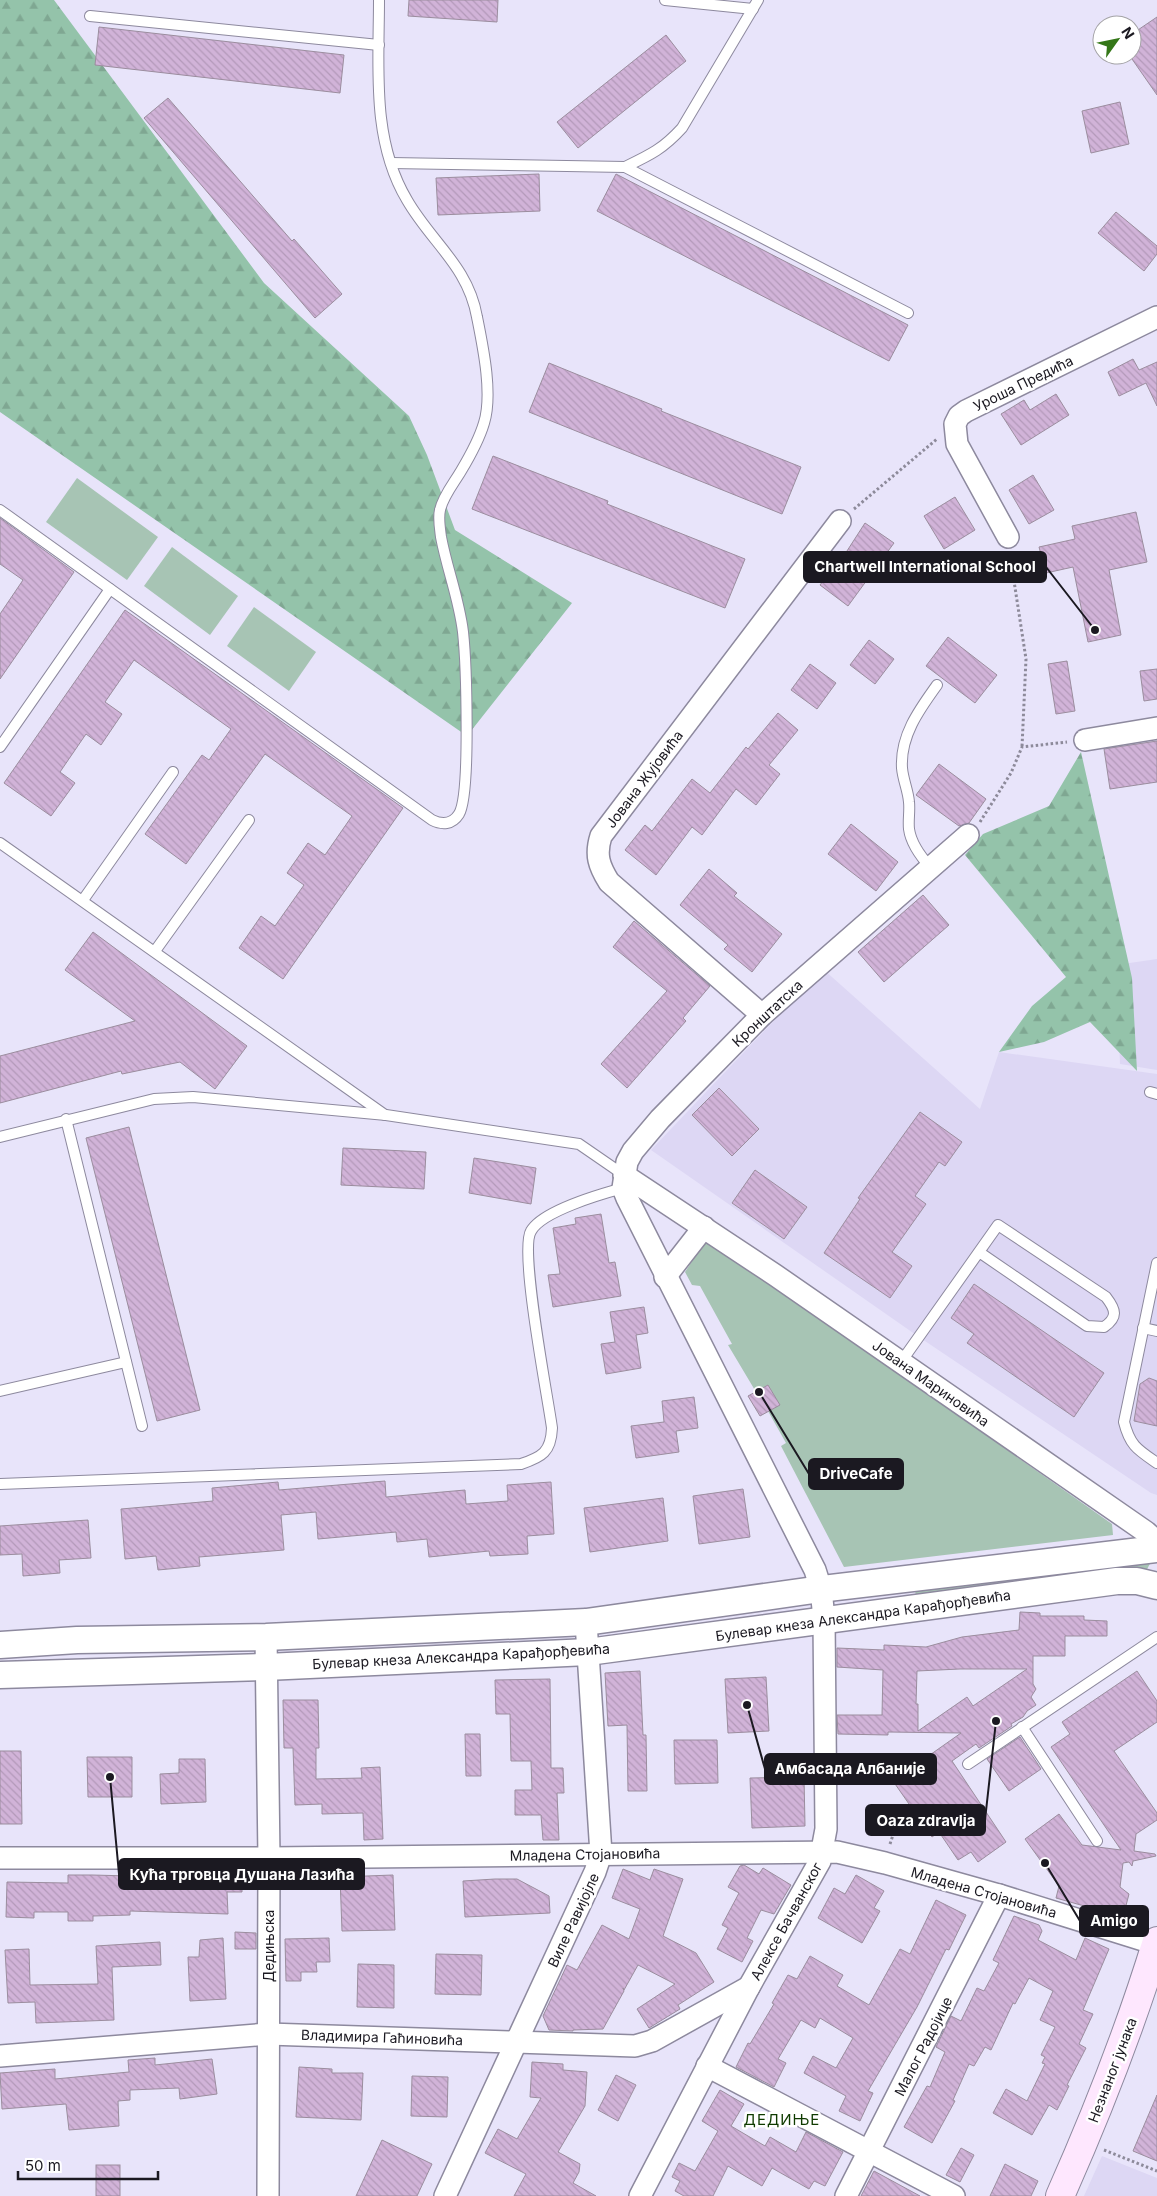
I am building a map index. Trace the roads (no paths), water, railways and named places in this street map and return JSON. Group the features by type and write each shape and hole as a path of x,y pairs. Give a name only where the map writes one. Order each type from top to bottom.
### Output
{"main road":[{"name":"Незнаног јунака","path":"1060,2196 1087,2135 1124,2042 1157,1943"}],"street":[{"name":"Уроша Предића","path":"1008,537 957,444 955,424 959,416 1157,317"},
{"name":"Јована Жујовића","path":"762,1015 609,882 601,870 597,857 598,846 601,836 840,521"},
{"path":"1085,740 1157,728"},
{"name":"Кронштатска","path":"624,1181 633,1151 660,1119 762,1015 968,835"},
{"path":"624,1181 665,1277 808,1555 821,1589 824,1619"},
{"name":"Јована Мариновића","path":"624,1181 704,1227 1138,1526 1157,1542"},
{"path":"665,1277 704,1227"},
{"name":"Булевар кнеза Александра Карађорђевића","path":"0,1644 77,1640 266,1637 586,1622 821,1589 1157,1550"},
{"name":"Булевар кнеза Александра Карађорђевића","path":"0,1675 266,1667 588,1652 1117,1581 1137,1581 1157,1586"},
{"name":"Алексе Бачванског","path":"640,2196 749,1987 823,1852 826,1829 824,1619"},
{"name":"Виле Равијојле","path":"445,2196 595,1872 601,1854 586,1622"},
{"name":"Дедињска","path":"266,1637 269,1858 268,2196"},
{"name":"Младена Стојановића","path":"0,1858 269,1858 837,1852 885,1863 1157,1943"},
{"name":"Малог Радојице","path":"846,2196 999,1896"},
{"name":"Владимира Гаћиновића","path":"0,2056 268,2034 625,2046 644,2044 749,1987"},
{"path":"707,2066 954,2196"}],"lane":[{"path":"0,510 432,820 439,823 448,823 459,813 463,797 466,739 465,659 459,607 441,537 440,510 471,455 484,422 487,394 477,314 464,276 406,200 391,163 383,131 379,96 379,0"},
{"path":"625,167 668,144 682,128 755,5 665,0"},
{"path":"90,16 379,45"},
{"path":"391,163 625,167 908,312"},
{"path":"0,748 110,589"},
{"path":"931,868 915,847 911,838 909,802 902,769 902,757 904,745 917,713 937,685"},
{"path":"83,900 173,772"},
{"path":"155,951 249,820"},
{"path":"0,843 386,1115"},
{"path":"0,1137 171,1096 386,1115 579,1144 624,1181 552,1214 534,1226 529,1233 527,1262 552,1428 552,1440 546,1452 534,1460 521,1464 0,1484"},
{"path":"66,1120 142,1426"},
{"path":"901,1362 998,1225 1106,1297 1112,1304 1115,1313 1112,1322 1104,1327 1087,1326 980,1252"},
{"path":"1157,1263 1124,1422 1128,1437 1136,1449 1157,1463"},
{"path":"1143,1328 1157,1331"},
{"path":"0,1391 126,1362"},
{"path":"968,1764 1157,1637"},
{"path":"1022,1727 1097,1841"}],"place":[{"name":"Chartwell International School","path":"1095,630"},
{"name":"DriveCafe","path":"759,1392"},
{"name":"Амбасада Албаније","path":"747,1705"},
{"name":"Oaza zdravlja","path":"996,1721"},
{"name":"Кућа трговца Душана Лазића","path":"110,1777"},
{"name":"Amigo","path":"1045,1863"}],"district":[{"name":"ДЕДИЊЕ","path":"782,2119"}]}
